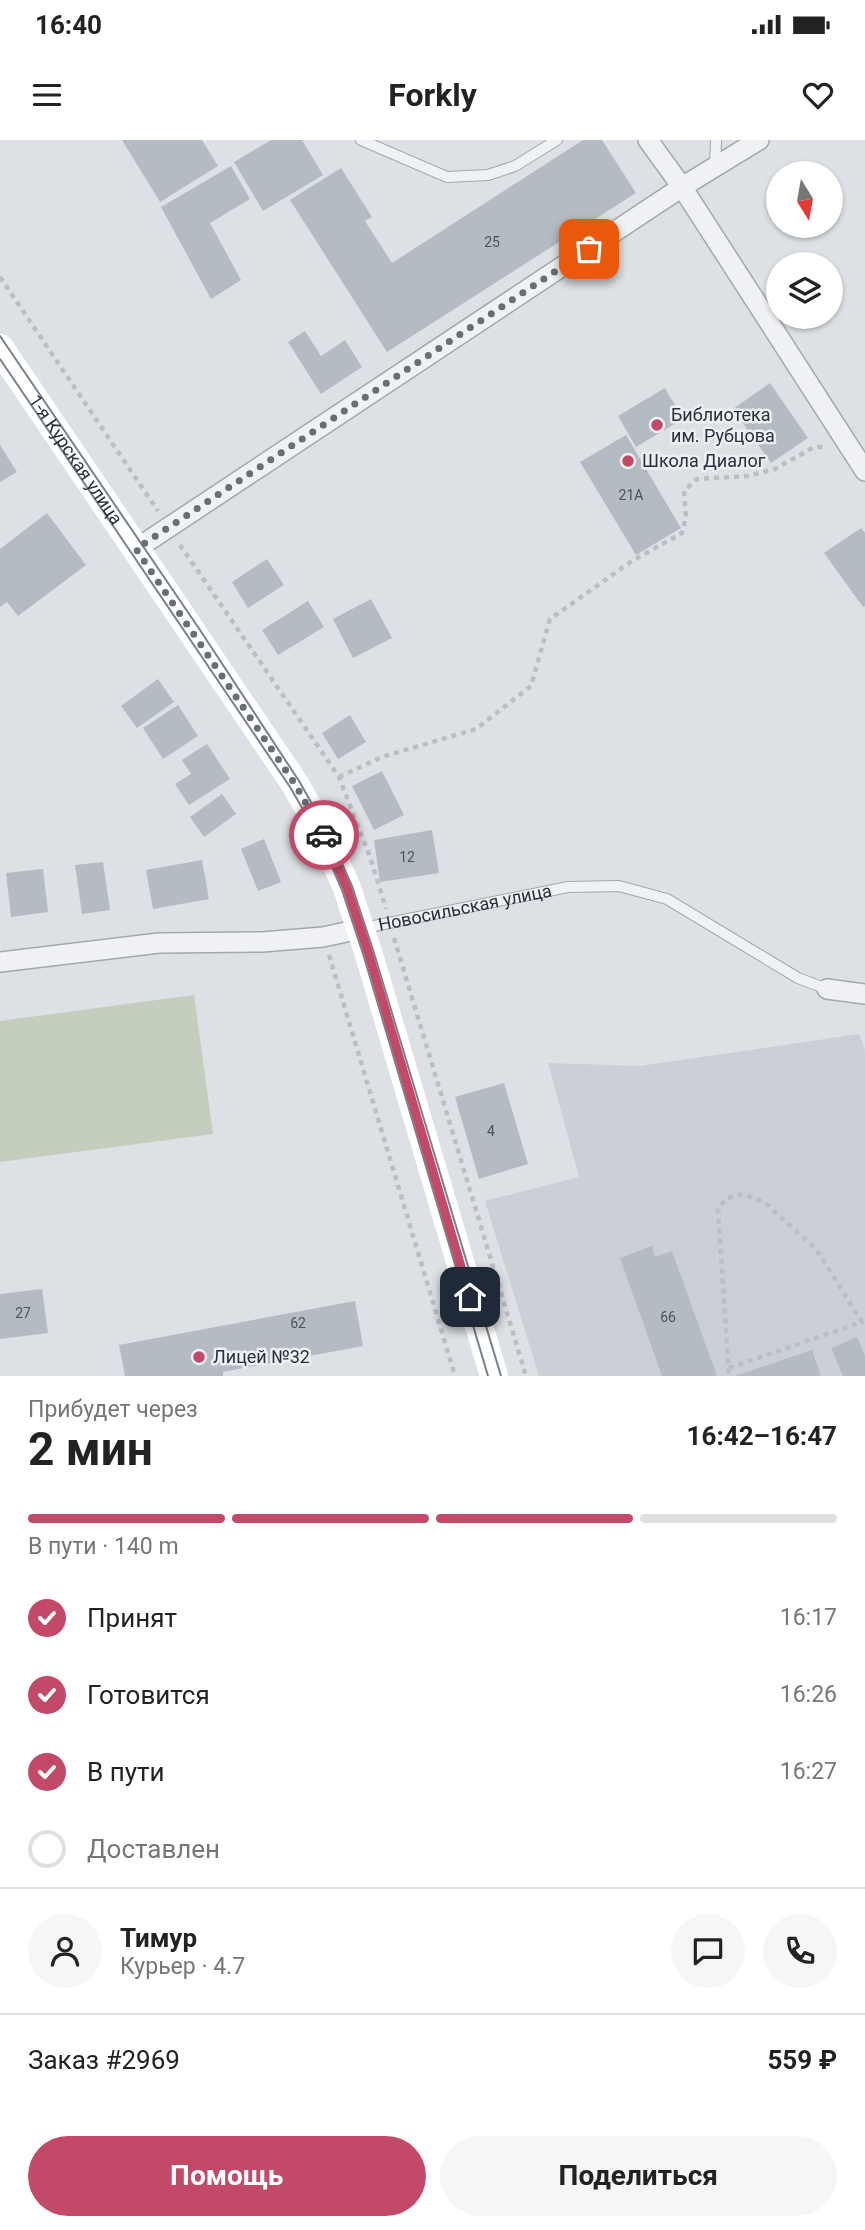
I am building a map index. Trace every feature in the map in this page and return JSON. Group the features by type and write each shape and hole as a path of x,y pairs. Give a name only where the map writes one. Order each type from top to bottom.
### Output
{"main road":[{"name":"1-я Курская улица","path":"0,348 295,784 324,834 347,888 360,929 494,1376"}],"street":[{"path":"648,140 682,187 865,471"},
{"path":"136,549 682,187 759,140"},
{"name":"Новосильская улица","path":"0,962 159,943 262,942 323,937 360,929"},
{"name":"Новосильская улица","path":"827,989 865,994"}],"lane":[{"path":"361,140 447,177 488,175 515,166 557,140"},
{"path":"715,166 716,140"},
{"name":"Новосильская улица","path":"360,929 568,887 619,886 667,900 798,978 827,989"}],"path":[{"path":"0,277 339,777 370,857 526,1376"},
{"path":"339,777 382,757 476,729 531,686 550,619 632,561 682,533 686,516 684,491 697,479 748,476 775,469 814,447 850,448"},
{"path":"323,937 455,1376"},
{"path":"729,1368 862,1322 816,1249 764,1202 743,1194 727,1198 718,1209 729,1376"}],"shaded area":[{"path":"859,1034 865,1050 865,1376 539,1376 485,1201 579,1177 548,1063 640,1066"}],"green space":[{"path":"194,995 213,1134 0,1162 0,1021"}],"building":[{"path":"122,140 202,140 218,166 160,202"},
{"path":"271,140 302,140 323,175 263,211 234,162"},
{"path":"583,140 602,140 636,193 387,352 290,200 341,168 372,217 365,221 392,263"},
{"path":"231,166 250,199 210,223 241,280 211,299 161,207"},
{"path":"305,331 321,356 345,340 362,367 321,394 288,342"},
{"path":"770,383 808,438 771,463 733,409"},
{"path":"665,388 683,419 636,447 618,416"},
{"name":"Школа Диалог","path":"626,435 681,528 636,555 580,462"},
{"path":"0,445 17,472 0,482"},
{"path":"47,513 86,565 18,616 7,602 0,607 0,549"},
{"path":"861,528 865,533 863,607 824,553"},
{"path":"267,559 284,585 248,608 232,582"},
{"path":"371,599 392,638 353,658 333,619"},
{"path":"308,601 324,627 278,655 262,630"},
{"path":"158,679 174,702 137,728 121,706"},
{"path":"178,705 198,736 163,759 143,728"},
{"path":"350,715 366,742 338,759 322,733"},
{"path":"207,744 230,779 189,805 175,784 191,774 182,760"},
{"path":"382,771 404,815 374,830 352,786"},
{"path":"222,794 236,814 204,837 190,817"},
{"path":"432,830 439,873 380,882 374,840"},
{"path":"264,839 281,882 258,891 241,849"},
{"path":"202,860 209,899 153,909 146,870"},
{"path":"103,862 110,910 82,914 75,865"},
{"path":"43,869 48,912 11,917 6,873"},
{"path":"504,1083 528,1164 479,1179 455,1097"},
{"path":"652,1246 655,1257 672,1251 717,1376 662,1376 620,1258"},
{"path":"42,1289 48,1333 0,1339 0,1294"},
{"path":"355,1301 363,1346 223,1372 223,1376 125,1376 119,1345"},
{"path":"857,1337 865,1356 865,1376 843,1376 831,1348"},
{"path":"812,1350 821,1376 735,1376"}],"tram line":[{"path":"0,336 200,630 299,781 328,832 352,886 374,953 501,1376"},
{"path":"0,359 290,787 319,837 342,890 364,957 488,1376"}],"way so far":[{"path":"324,835 295,784 136,549 589,249"}],"place":[{"name":"Библиотека им. Рубцова","path":"657,425"},
{"name":"Школа Диалог","path":"628,461"},
{"name":"Лицей №32","path":"199,1357"}],"route":[{"path":"324,835 347,888 369,955 470,1297"}]}
